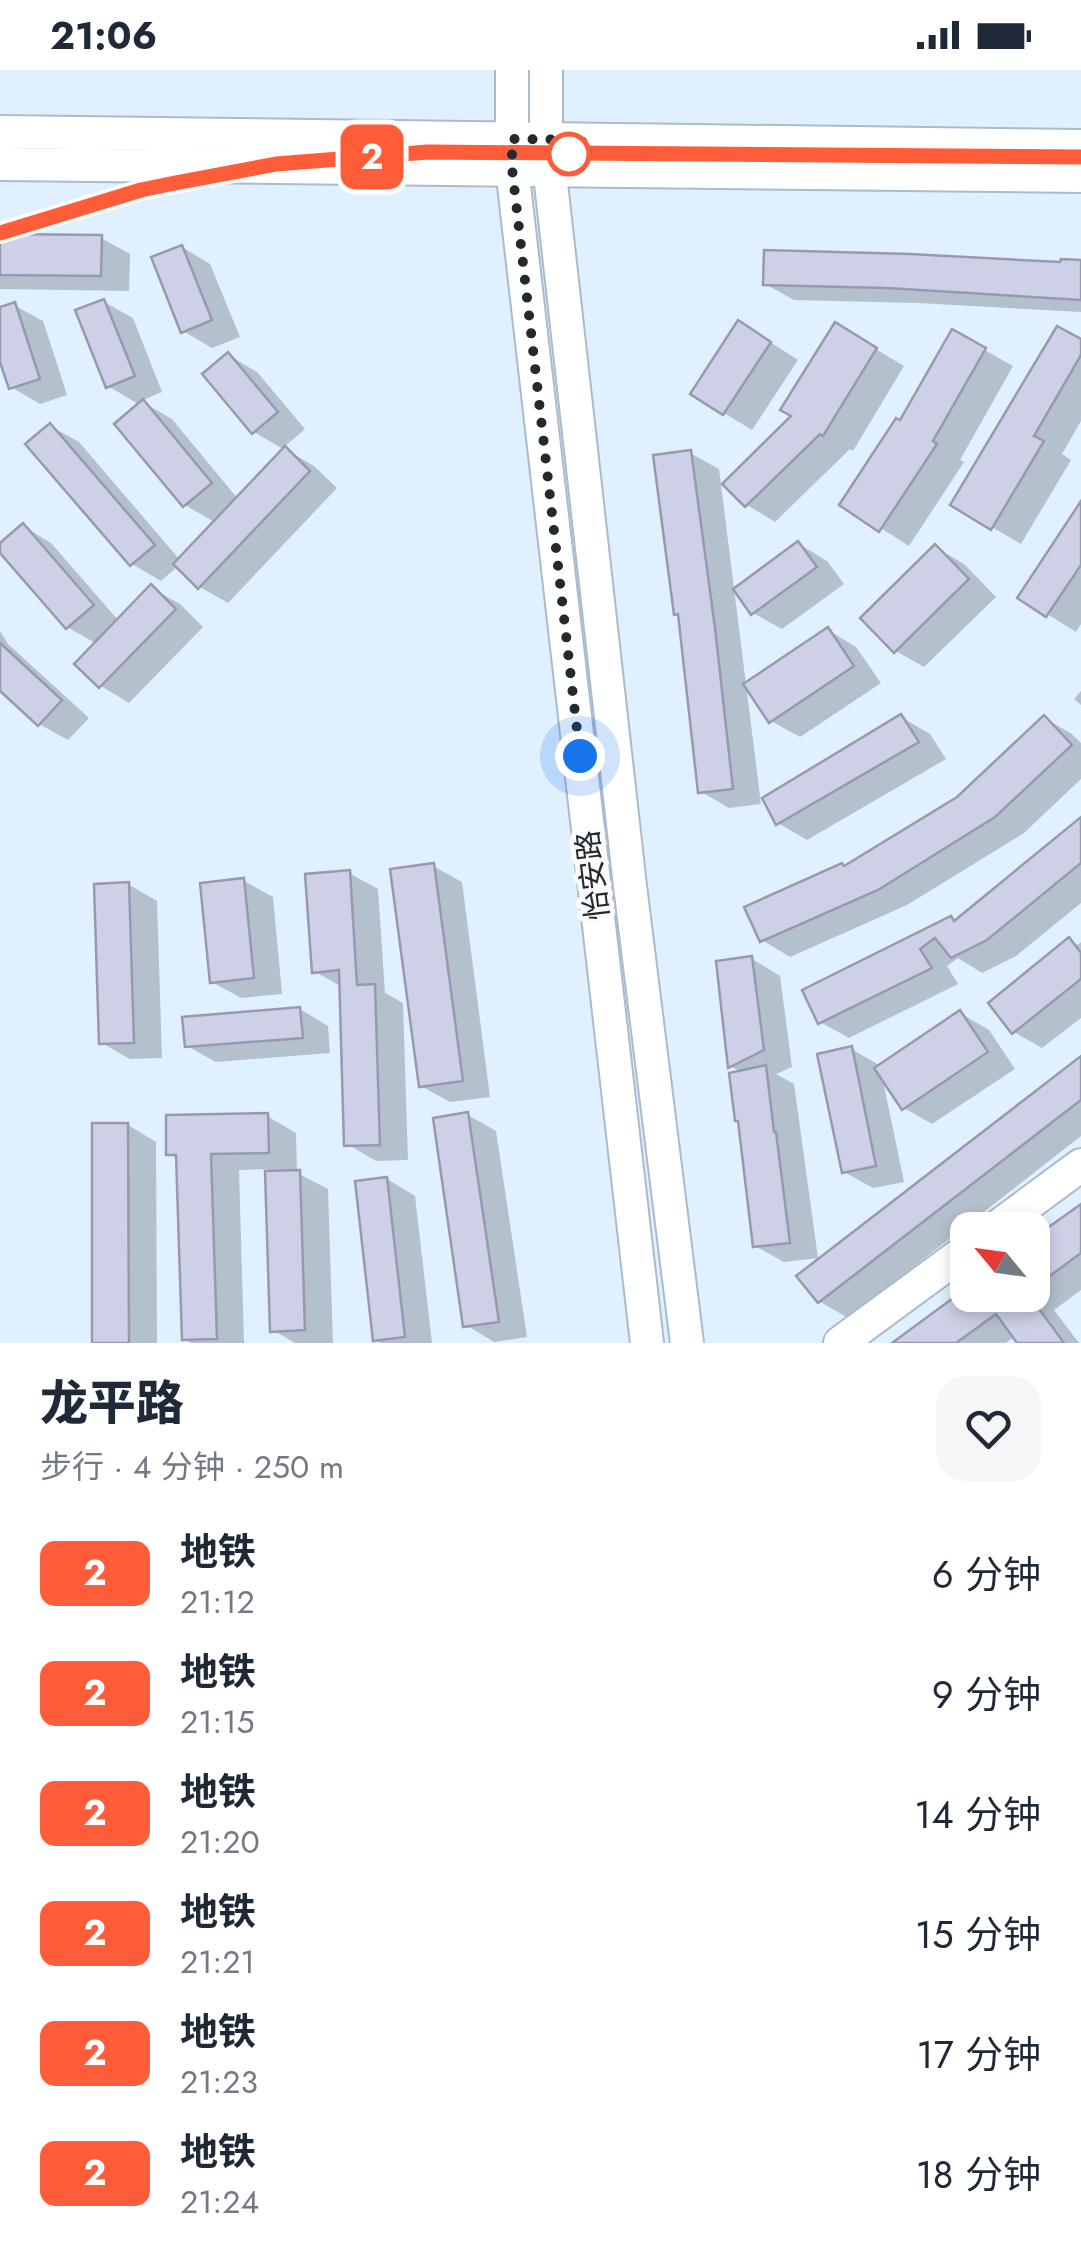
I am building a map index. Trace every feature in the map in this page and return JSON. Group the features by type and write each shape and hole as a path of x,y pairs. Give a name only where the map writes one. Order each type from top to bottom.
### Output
{"street":[{"name":"怡安路","path":"512,70 512,154 647,1343"},
{"name":"怡安路","path":"546,70 548,154 632,906 688,1343"},
{"path":"0,132 512,154"},
{"path":"0,164 1081,146"},
{"path":"548,154 1081,176"},
{"path":"1016,1212 1081,1164"},
{"path":"840,1343 950,1261"}],"building":[{"path":"0,234 102,235 101,276 0,275"},
{"path":"182,245 212,320 181,333 151,257"},
{"path":"764,250 1081,260 1081,300 763,285"},
{"path":"104,299 135,376 106,388 75,310"},
{"path":"15,302 40,379 9,389 0,362 0,307"},
{"path":"738,320 771,342 723,415 690,394"},
{"path":"835,322 877,348 823,436 820,434 745,507 722,484 791,416 780,410"},
{"path":"1057,326 1081,339 1081,355 1034,436 1044,441 991,530 950,505"},
{"path":"952,329 986,348 933,441 937,444 879,532 839,505 896,418 900,420"},
{"path":"228,352 278,412 252,434 202,374"},
{"path":"143,399 212,483 183,507 114,424"},
{"path":"50,423 155,545 130,566 25,444"},
{"path":"285,446 310,471 198,589 173,564"},
{"path":"691,450 733,789 698,793 678,614 674,615 653,455"},
{"path":"1081,501 1081,565 1046,617 1017,598"},
{"path":"23,523 94,605 66,629 0,553 0,543"},
{"path":"798,541 817,567 751,615 733,589"},
{"path":"935,544 969,579 894,653 860,618"},
{"path":"151,584 176,609 99,688 74,664"},
{"path":"828,627 854,666 769,723 743,684"},
{"path":"0,643 62,700 38,726 0,691"},
{"path":"901,714 919,742 776,825 762,798"},
{"path":"1044,715 1072,745 995,817 878,890 760,942 744,907 842,863 844,866 957,797"},
{"path":"1081,817 1081,863 987,940 951,958 935,938 920,949 932,968 818,1024 802,990 951,916 954,921"},
{"path":"434,863 463,1081 419,1087 390,869"},
{"path":"350,870 357,985 375,984 380,1145 344,1146 339,970 312,973 305,874"},
{"path":"244,878 254,978 210,983 200,883"},
{"path":"129,882 134,1043 99,1044 94,884"},
{"path":"1069,937 1081,953 1081,979 1012,1034 988,1003"},
{"path":"752,956 764,1050 728,1068 716,961"},
{"path":"300,1007 303,1038 185,1047 182,1017"},
{"path":"960,1010 988,1052 902,1110 874,1068"},
{"path":"852,1046 876,1166 842,1173 817,1054"},
{"path":"1081,1056 1081,1100 818,1303 796,1276"},
{"path":"766,1065 790,1243 753,1247 729,1073"},
{"path":"468,1112 499,1322 463,1327 433,1118"},
{"path":"268,1113 269,1153 211,1154 217,1339 182,1340 176,1155 166,1155 166,1115"},
{"path":"92,1123 128,1123 129,1343 92,1343"},
{"path":"300,1170 305,1330 270,1332 265,1171"},
{"path":"387,1177 405,1337 373,1341 355,1181"},
{"path":"1081,1204 1081,1253 1050,1276 1050,1226"},
{"path":"950,1300 950,1312 1041,1312 1064,1343 1017,1343 996,1314 956,1343 892,1343"}],"metro line":[{"name":"2","path":"0,233 175,183 276,164 428,152 1081,157"}],"route":[{"path":"569,154 584,140 512,139 512,168 580,756"}]}
